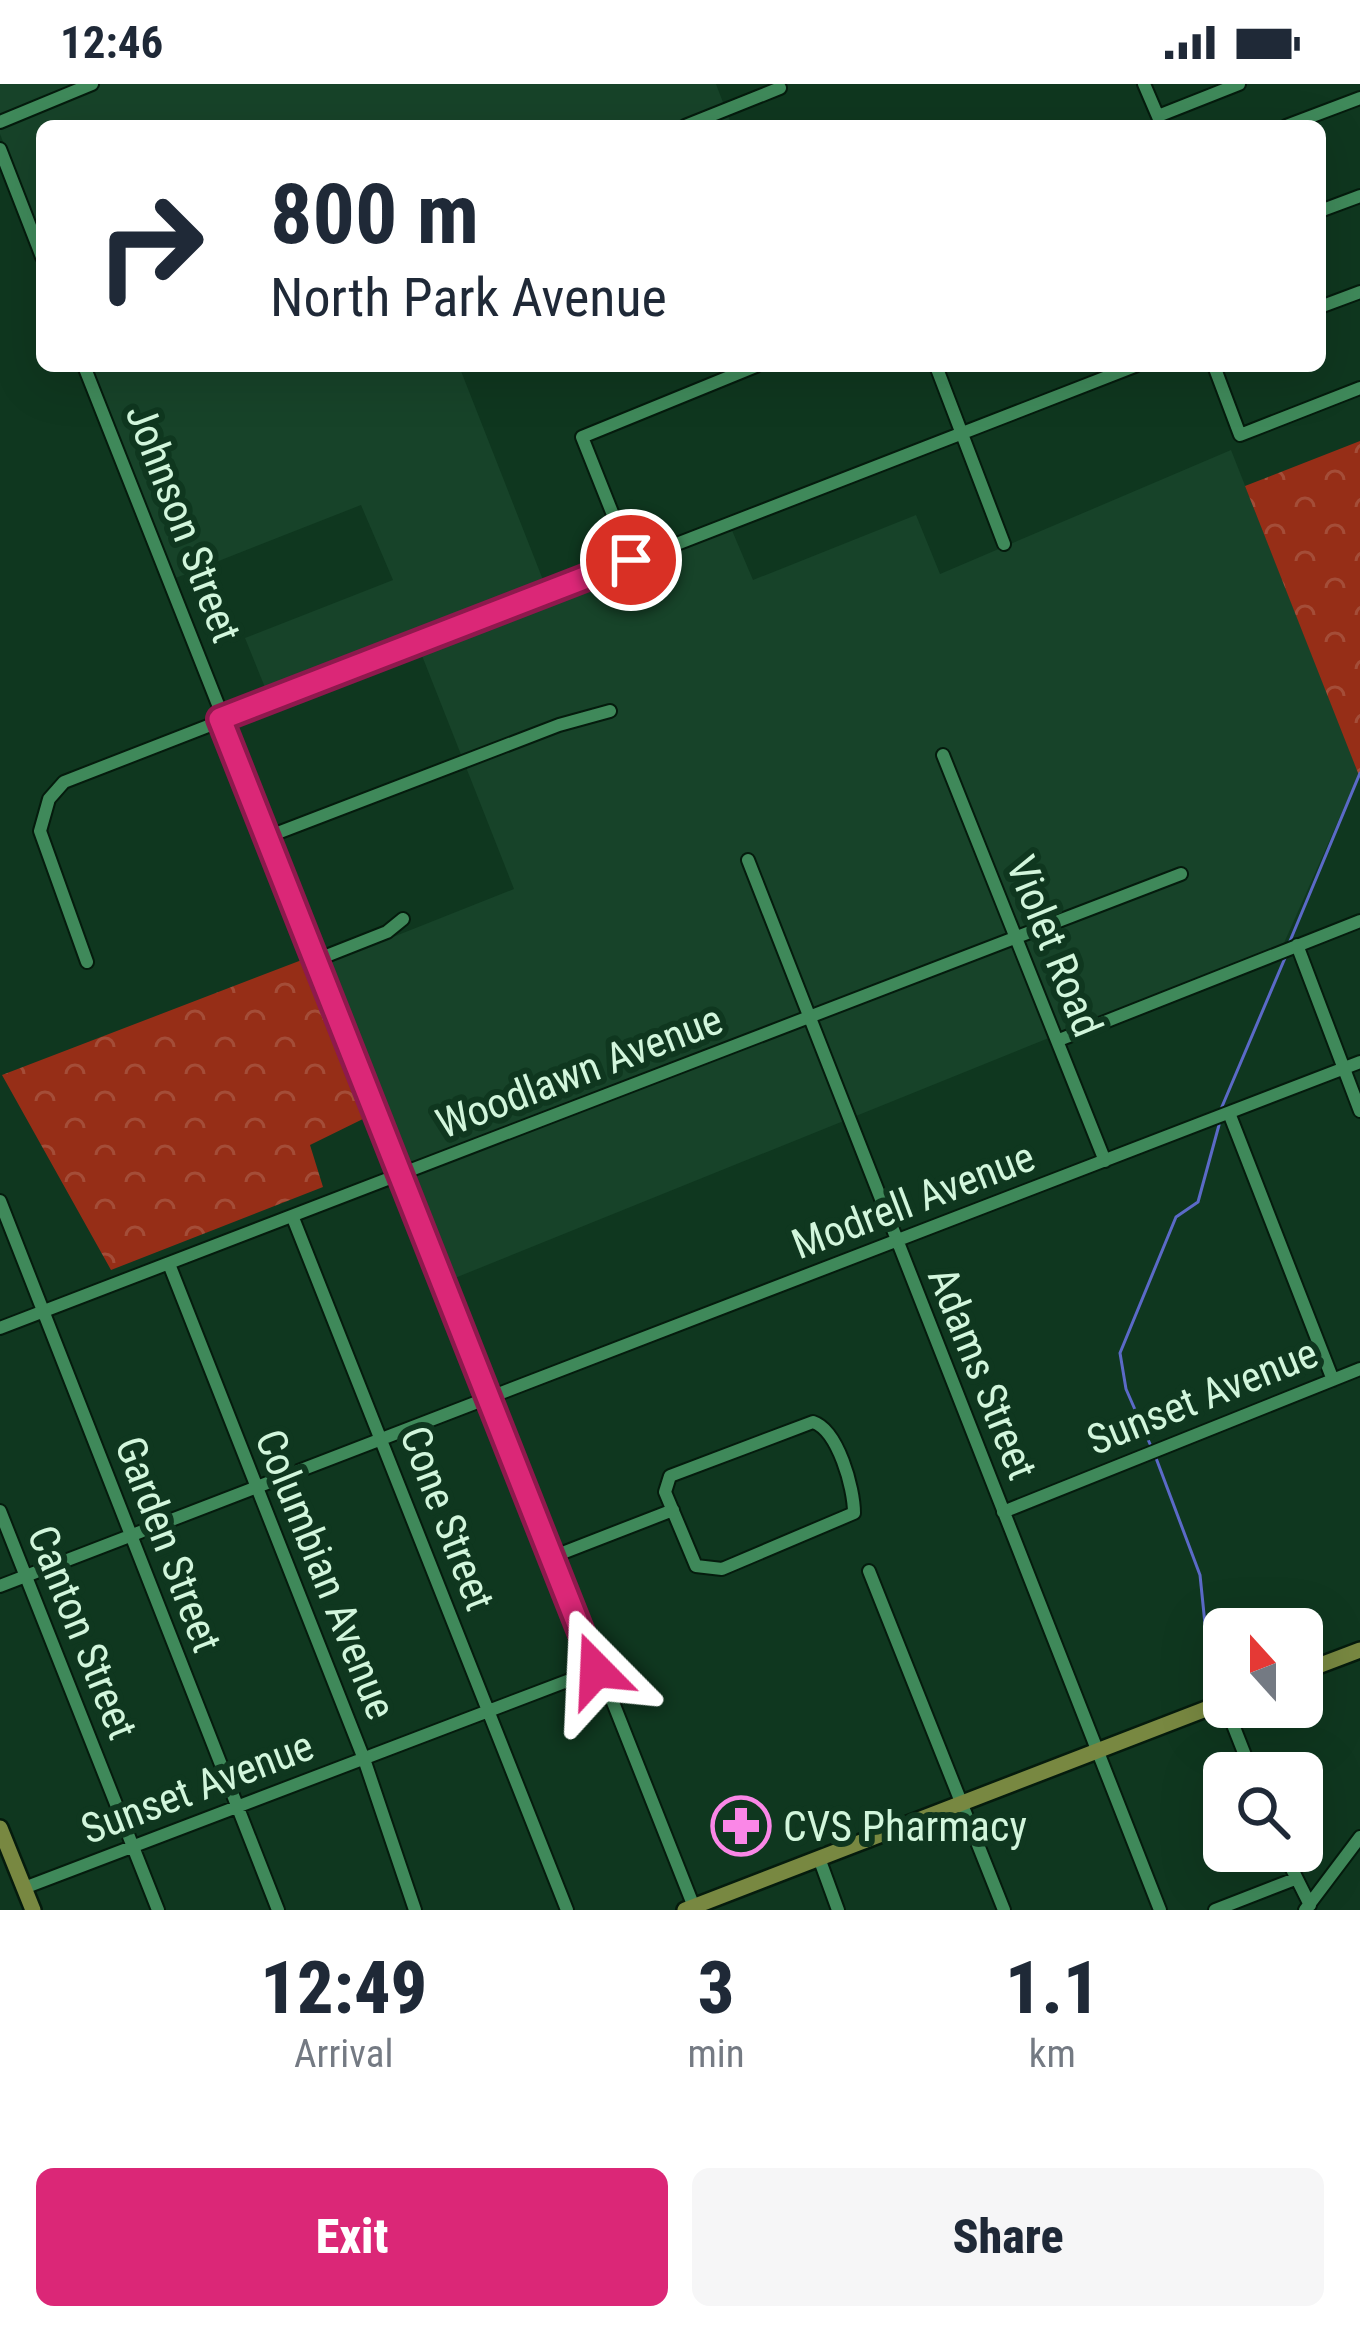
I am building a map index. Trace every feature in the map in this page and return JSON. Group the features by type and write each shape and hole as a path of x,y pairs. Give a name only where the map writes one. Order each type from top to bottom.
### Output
{"main road":[{"path":"1323,1664 1360,1650"},
{"path":"692,1909 1203,1712"},
{"path":"0,1828 33,1910"}],"street":[{"path":"0,122 92,84"},
{"path":"1144,84 1160,120"},
{"path":"1162,120 1239,84"},
{"path":"700,120 780,88"},
{"path":"1302,120 1360,98"},
{"path":"0,149 36,242"},
{"path":"0,193 15,188"},
{"path":"1326,209 1360,196"},
{"path":"1326,305 1360,292"},
{"name":"Johnson Street","path":"86,372 692,1909"},
{"path":"631,560 582,436 741,372"},
{"path":"938,372 1004,544"},
{"path":"87,962 40,831 49,799 64,782 1119,372"},
{"path":"1216,372 1240,435 1360,388"},
{"path":"267,837 560,725 610,711"},
{"name":"Violet Road","path":"943,755 1105,1161"},
{"name":"Adams Street","path":"748,860 1160,1910"},
{"name":"Woodlawn Avenue","path":"0,1328 1181,874"},
{"path":"316,960 387,932 403,919"},
{"path":"1059,1040 1360,921"},
{"path":"1297,945 1360,1112"},
{"name":"Modrell Avenue","path":"0,1586 1360,1062"},
{"path":"1229,1114 1333,1380"},
{"name":"Garden Street","path":"0,1202 278,1910"},
{"name":"Cone Street","path":"293,1218 567,1910"},
{"name":"Columbian Avenue","path":"169,1264 364,1759 416,1910"},
{"name":"Sunset Avenue","path":"1003,1512 1360,1370"},
{"path":"813,1422 829,1433 854,1498 854,1513 844,1521 710,1572 696,1566 673,1510 665,1492 670,1476 813,1422"},
{"path":"552,1557 673,1510"},
{"name":"Canton Street","path":"0,1511 158,1910"},
{"path":"868,1571 1004,1910"},
{"name":"Sunset Avenue","path":"24,1888 596,1670"},
{"path":"1291,1872 1308,1907 1360,1838"},
{"path":"819,1858 838,1910"},
{"path":"1215,1910 1294,1879"}],"shaded area":[{"path":"0,84 716,84 730,120 36,120 36,227 0,134"},
{"path":"92,372 461,372 545,585 266,690 245,638 393,580 361,505 173,579"},
{"path":"1231,450 1359,774 1284,943 450,1280 325,964 514,889 419,648 731,528 753,580 916,515 940,574"}],"green space":[{"path":"1360,441 1360,778 1245,486"},
{"path":"307,958 369,1116 310,1145 323,1187 111,1270 2,1075"}],"waterway":[{"path":"1290,941 1360,773"},
{"path":"1221,1109 1285,958"},
{"path":"1150,1444 1126,1389 1120,1353 1176,1217 1198,1202 1219,1125"},
{"path":"1156,1458 1200,1575 1203,1608"}],"place":[{"name":"CVS Pharmacy","path":"741,1826"}],"route":[{"path":"596,1670 220,719 631,560"}]}
